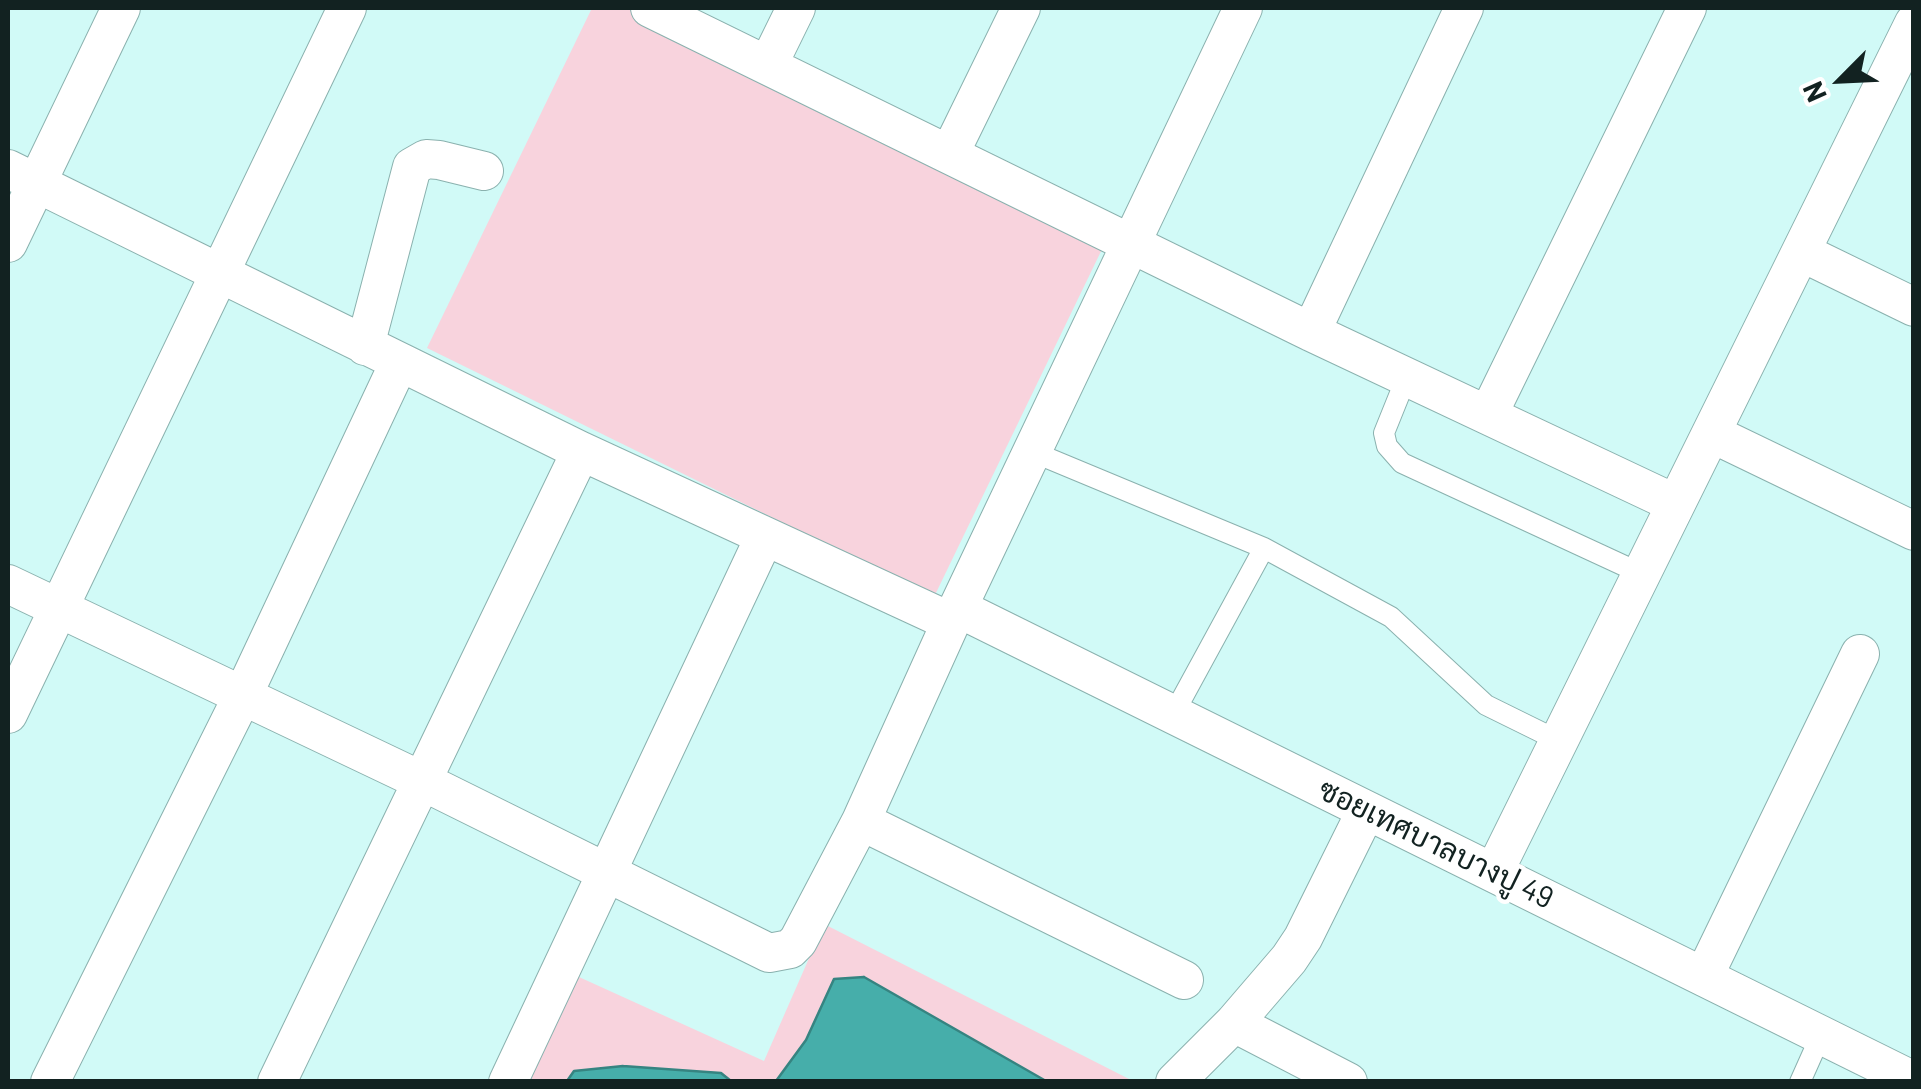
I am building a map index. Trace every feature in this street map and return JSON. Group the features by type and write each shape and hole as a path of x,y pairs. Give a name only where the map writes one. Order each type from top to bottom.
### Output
{"street":[{"path":"8,243 22,176 121,8"},
{"path":"8,714 347,8"},
{"path":"650,8 1311,332 1676,504"},
{"path":"768,65 796,8"},
{"path":"950,153 1021,8"},
{"path":"8,584 769,953 780,953 798,941 861,820 954,615 1243,8"},
{"path":"1311,332 1464,8"},
{"path":"1489,414 1687,8"},
{"path":"1494,872 1801,252 1901,79 1914,23"},
{"path":"366,346 412,168 426,159 484,171"},
{"name":"ซอยเทศบาลบางปู 49","path":"22,176 764,538 954,615 1173,715 1821,1036 1911,1073"},
{"path":"1801,252 1914,306"},
{"path":"50,1082 242,697 399,363"},
{"path":"1714,434 1914,531"},
{"path":"277,1082 581,451"},
{"path":"508,1082 764,538"},
{"path":"1704,976 1860,654"},
{"path":"1176,1082 1234,1023 1303,938 1366,811"},
{"path":"861,820 1184,980"},
{"path":"1234,1023 1348,1082"}],"lane":[{"path":"1407,376 1384,433 1387,446 1402,462 1642,574"},
{"path":"1033,452 1264,548 1392,617 1486,705 1559,741"},
{"path":"1173,715 1264,548"},
{"path":"1800,1082 1821,1036"}],"shaded area":[{"path":"592,8 626,8 1105,243 934,597 427,348"},
{"path":"824,924 1133,1081 1046,1081 864,977 834,980 806,1040 776,1081 731,1081 721,1073 623,1066 574,1071 567,1081 517,1082 568,972 764,1061"}],"water":[{"path":"864,977 1046,1081 776,1081 806,1040 834,979"},
{"path":"623,1066 721,1073 731,1081 567,1081 574,1071"}]}
